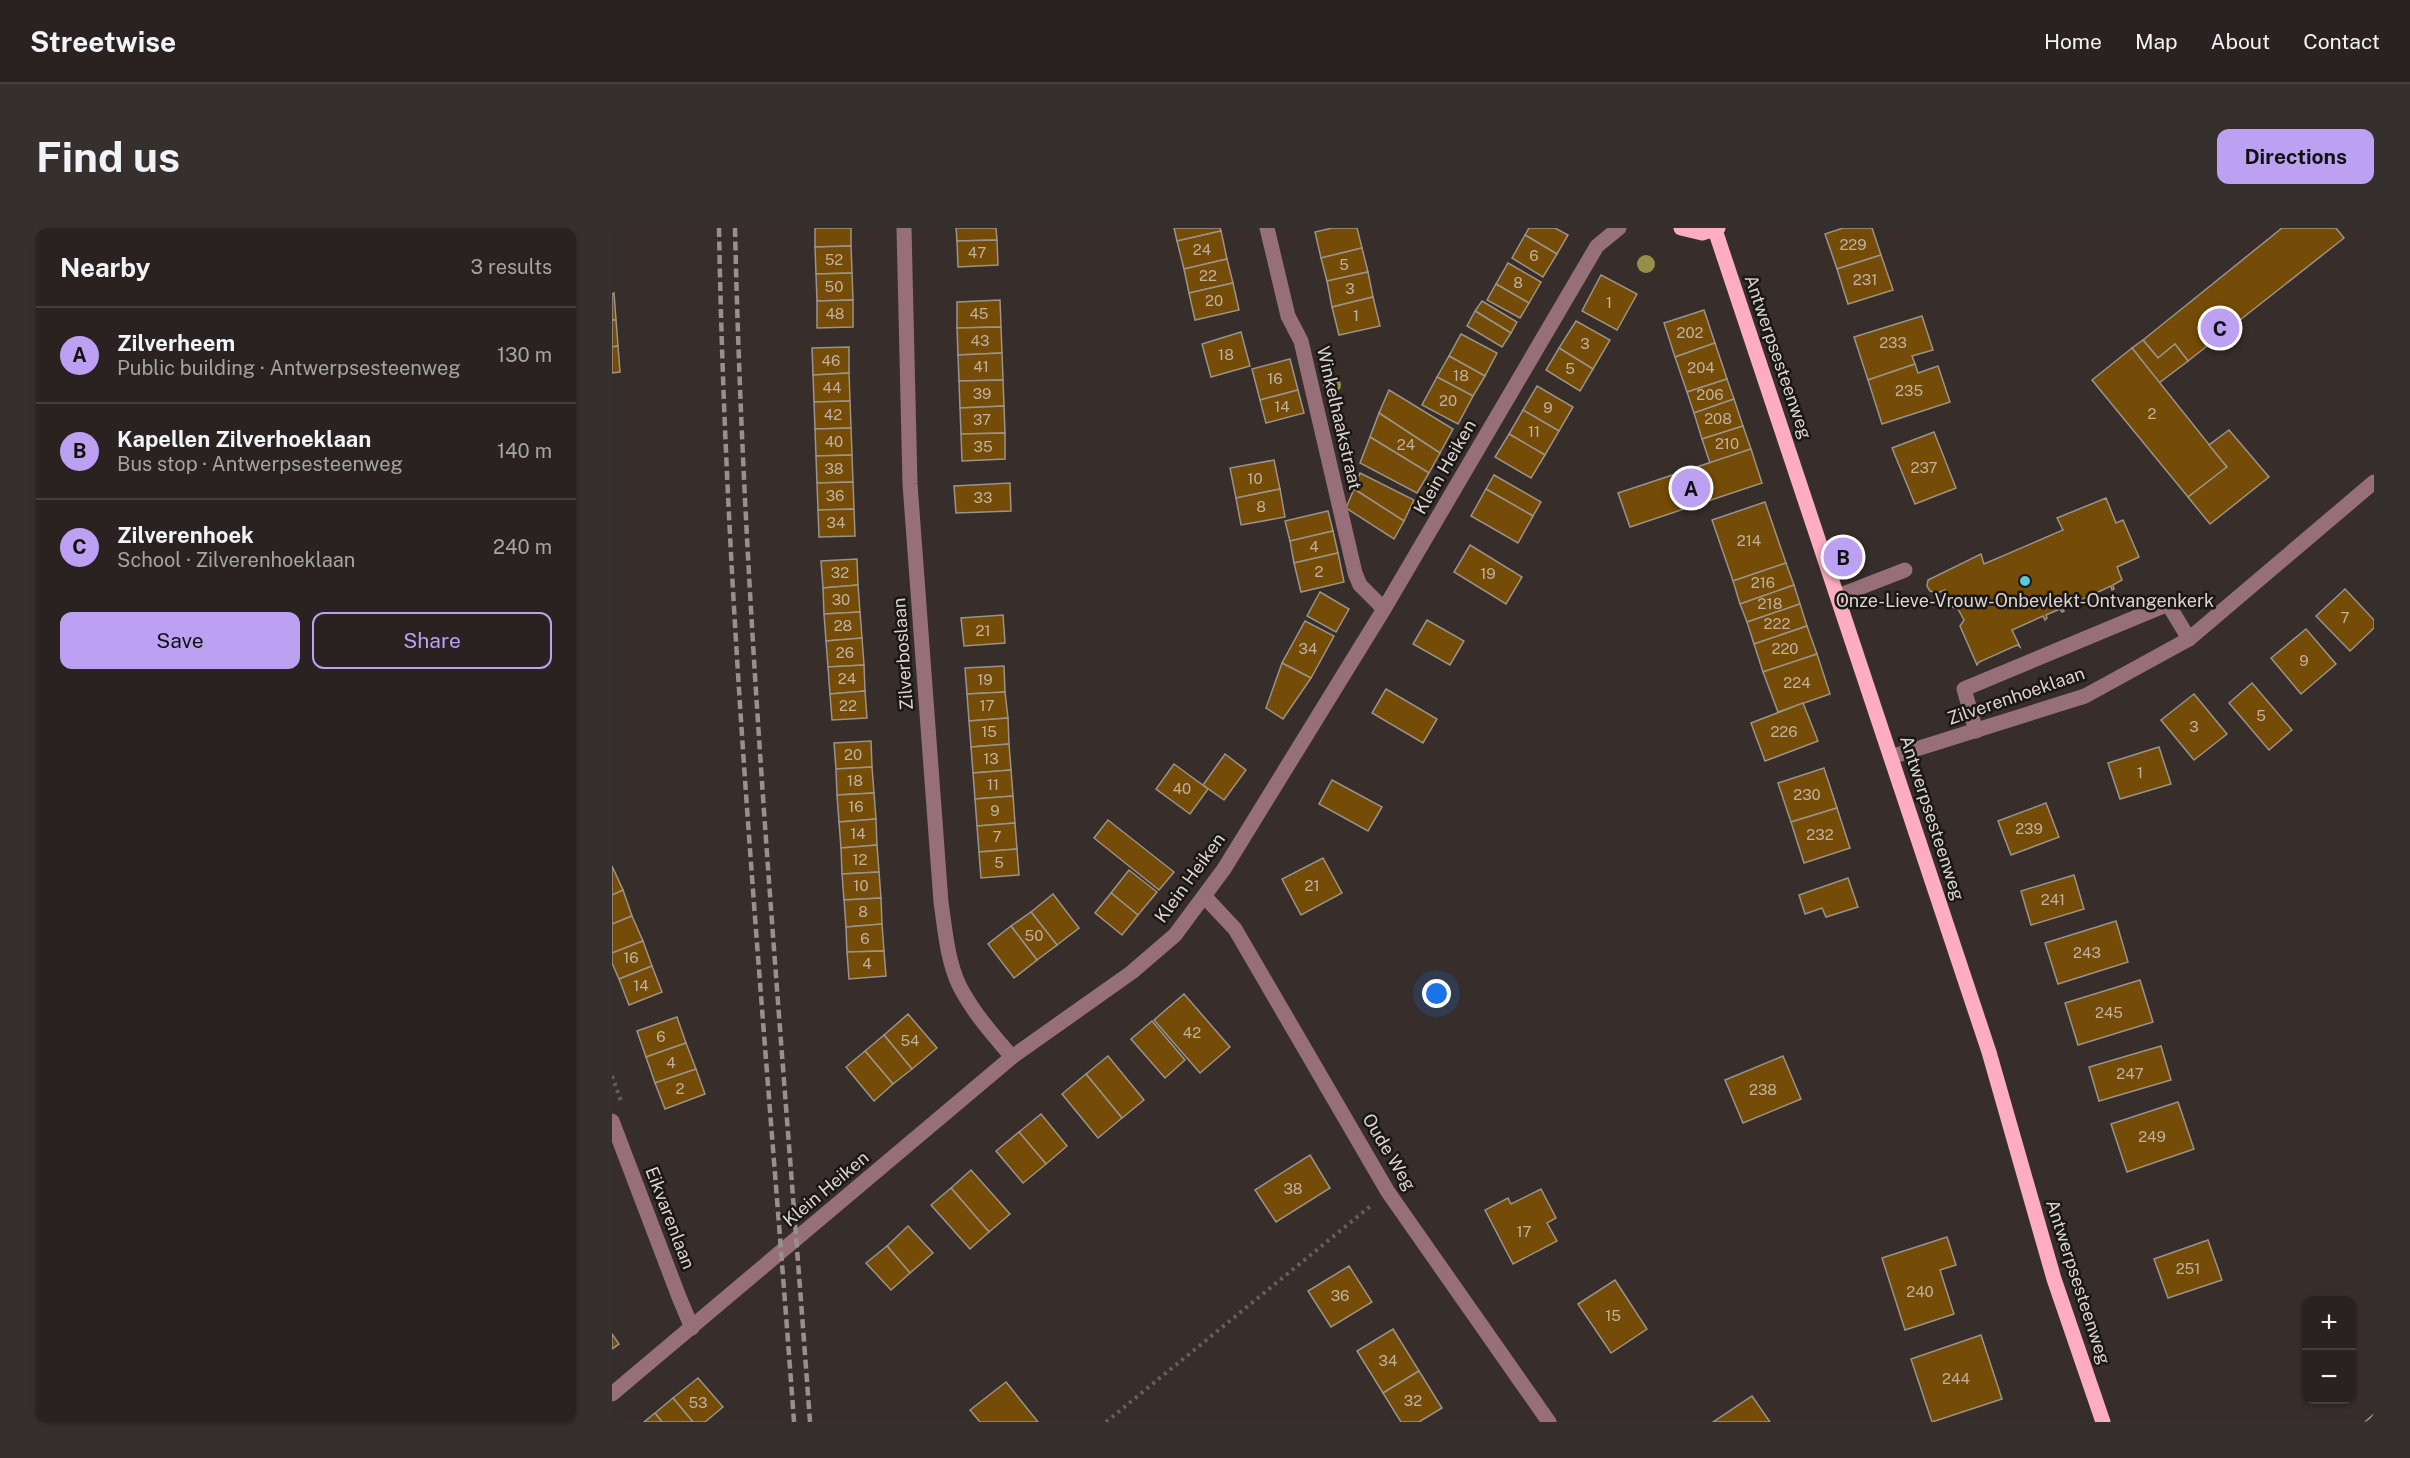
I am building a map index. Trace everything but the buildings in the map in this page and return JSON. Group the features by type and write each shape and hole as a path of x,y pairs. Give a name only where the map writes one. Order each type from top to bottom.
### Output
{"main road":[{"path":"1681,228 1702,233 1716,229"},
{"name":"Antwerpsesteenweg","path":"1716,229 1989,1052 2054,1279 2103,1422"}],"street":[{"name":"Zilverboslaan","path":"904,228 910,484 941,902 949,954 959,985 987,1028 1012,1057"},
{"name":"Winkelhaakstraat","path":"1267,228 1288,316 1300,341 1355,573 1360,585 1384,609"},
{"name":"Klein Heiken","path":"612,1394 1012,1057 1132,972 1175,935 1205,897 1384,609 1597,246 1619,228"},
{"name":"Zilverenhoeklaan","path":"1891,758 2085,696 2188,639 2374,482"},
{"path":"1838,596 1905,570"},
{"path":"1976,731 1964,689 2168,604 2188,639"},
{"name":"Oude Weg","path":"1205,897 1235,929 1388,1192 1550,1422"},
{"name":"Eikvarenlaan","path":"612,1121 692,1328"}],"path":[{"path":"1106,1422 1388,1192"}],"railway":[{"path":"719,228 723,378 738,676 794,1422"},
{"path":"735,228 746,527 755,676 810,1422"}],"place":[{"name":"Zilverenhoek","path":"2220,328"},
{"name":"Zilverheem","path":"1691,488"},
{"name":"Kapellen Zilverhoeklaan","path":"1843,557"},
{"name":"Onze-Lieve-Vrouw-Onbevlekt-Ontvangenkerk","path":"2025,581"}]}
